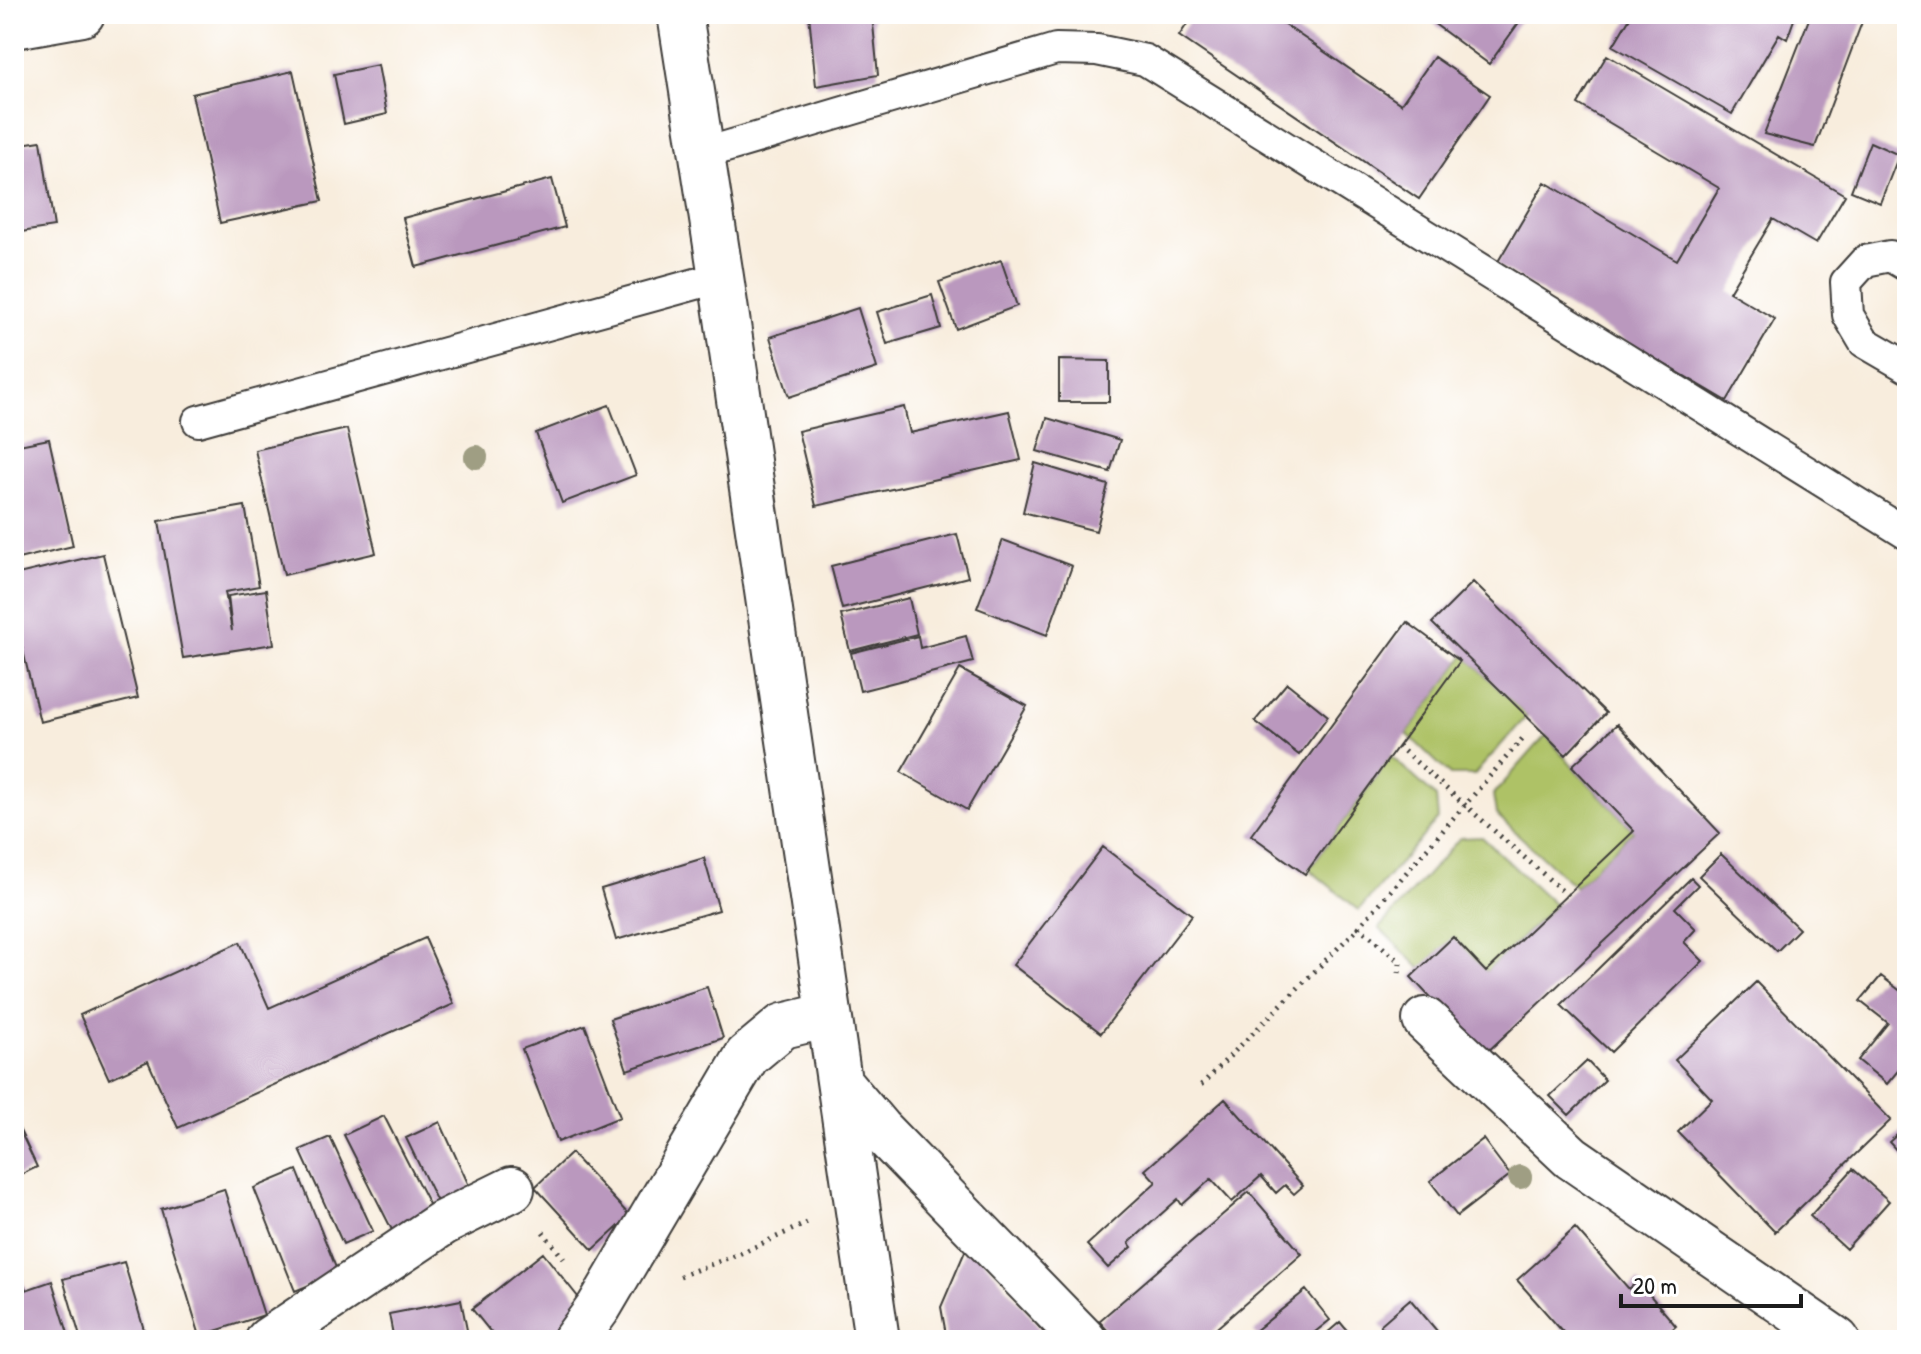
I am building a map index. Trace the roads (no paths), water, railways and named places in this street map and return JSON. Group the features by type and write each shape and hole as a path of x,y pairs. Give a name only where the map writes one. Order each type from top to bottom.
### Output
{"street":[{"path":"14,26 82,14"},
{"path":"680,14 877,1340"},
{"path":"575,1340 599,1307 747,1056 783,1026 829,1015"},
{"path":"1425,1020 1571,1157 1837,1340"},
{"path":"840,1083 879,1129 1084,1340"},
{"path":"268,1340 443,1223 512,1189"}],"lane":[{"path":"702,154 1056,49 1097,50 1145,60 1907,534"},
{"path":"1907,266 1890,256 1865,261 1846,282 1848,315 1864,342 1907,367"},
{"path":"198,421 721,277"}]}
